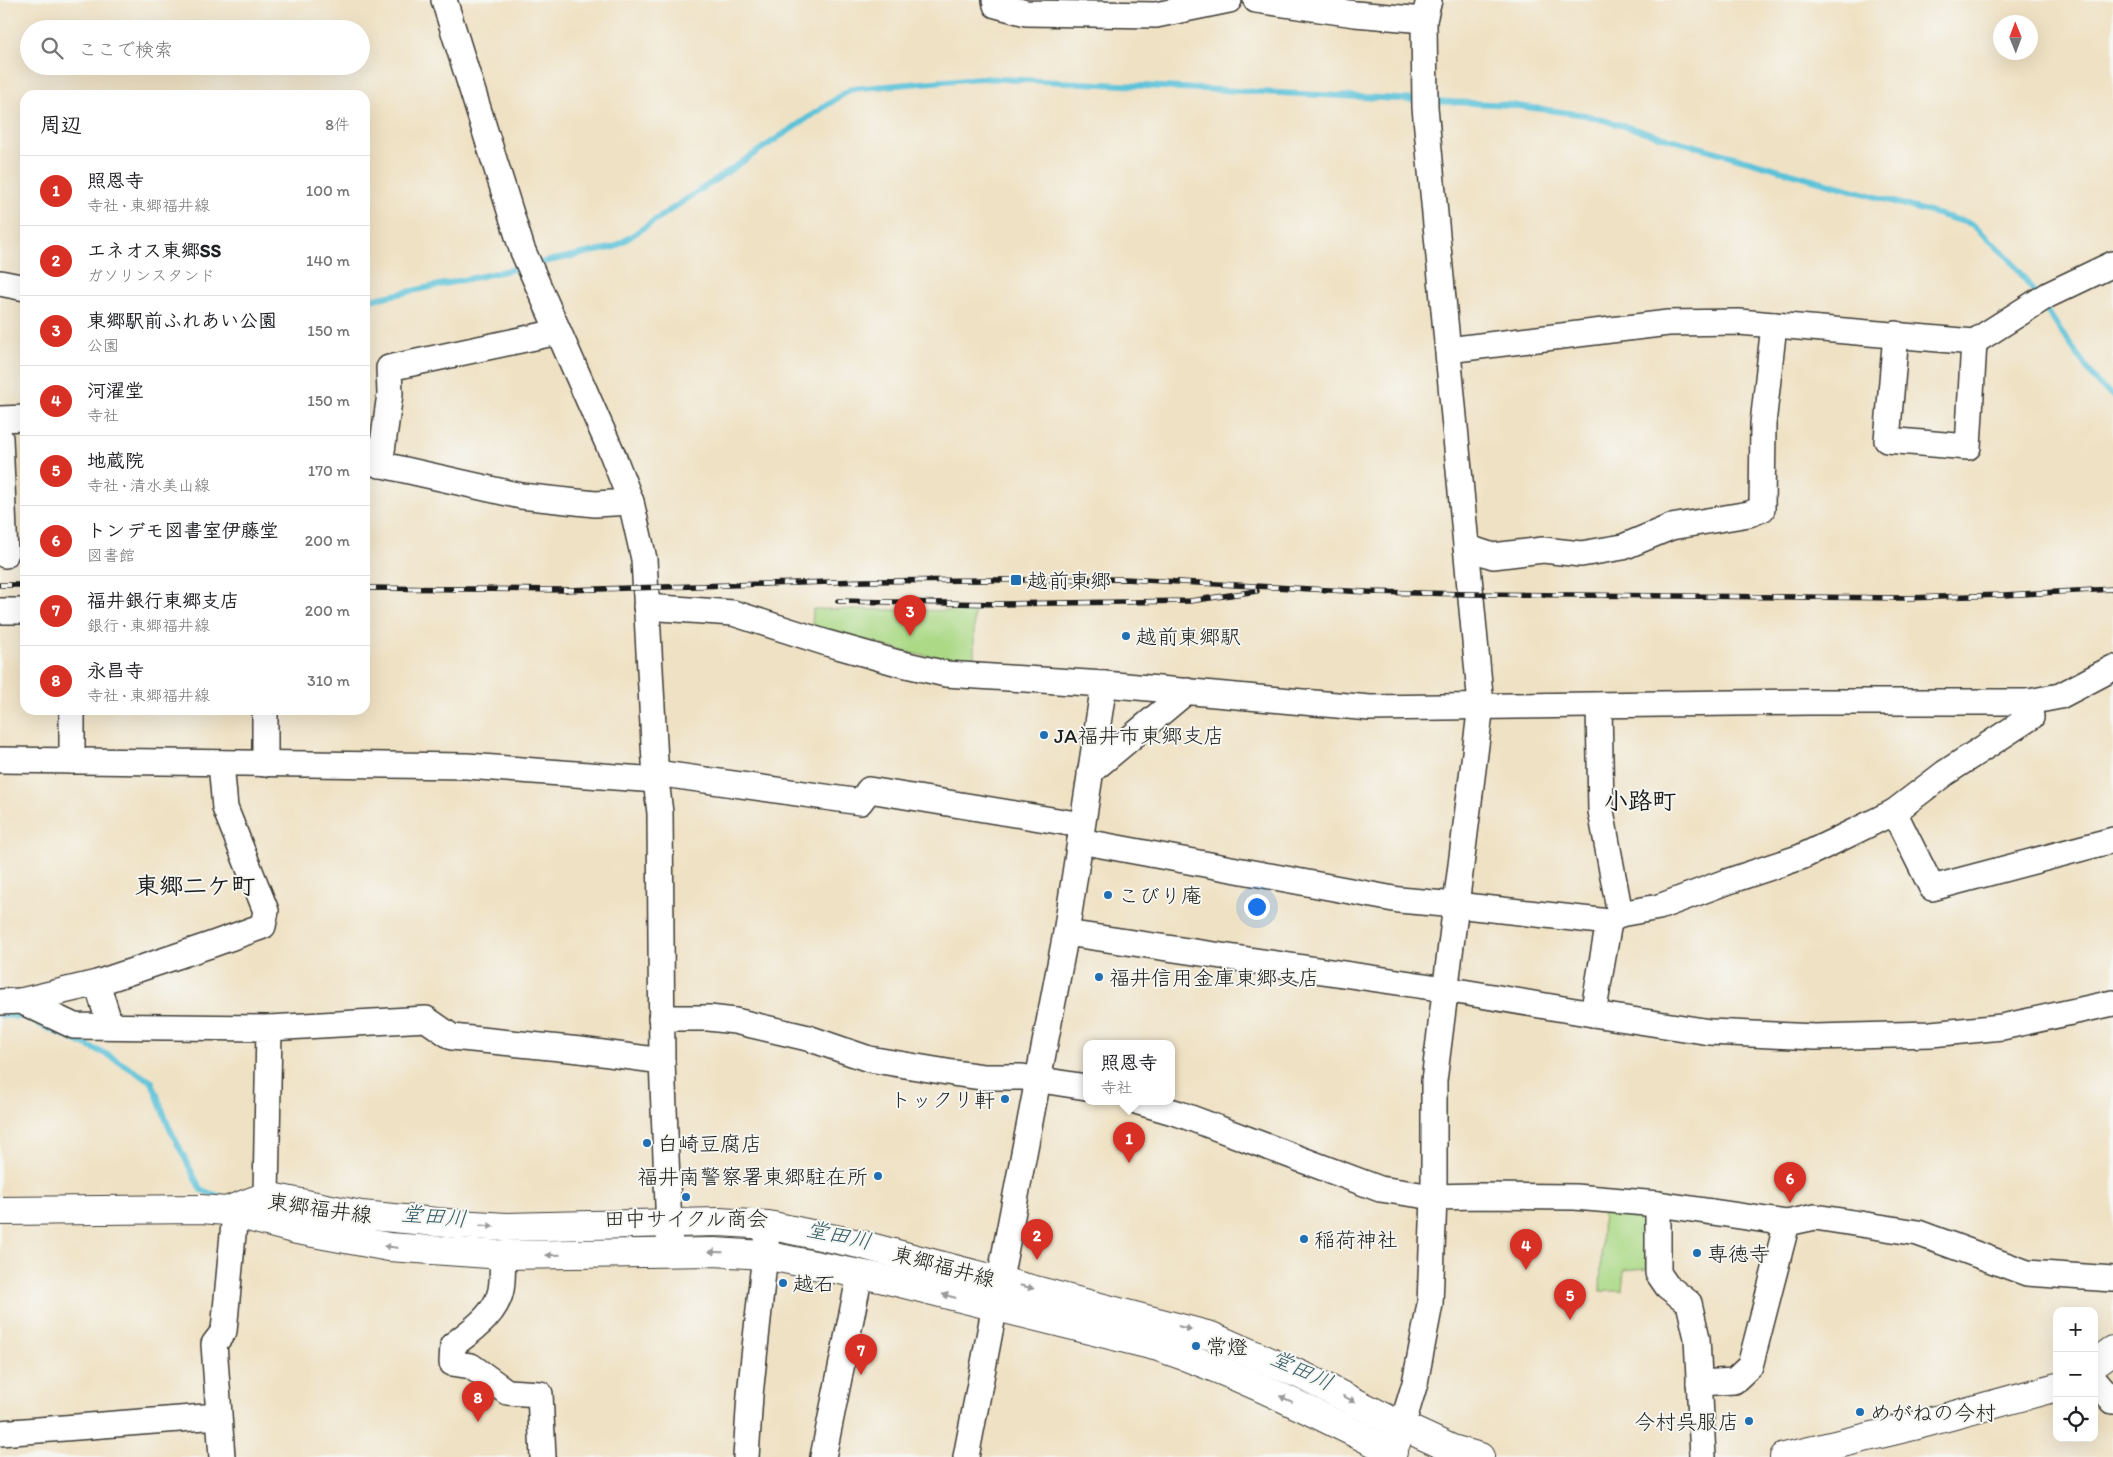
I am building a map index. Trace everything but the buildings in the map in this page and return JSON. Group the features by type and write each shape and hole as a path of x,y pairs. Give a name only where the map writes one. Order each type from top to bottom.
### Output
{"main road":[{"name":"東郷福井線","path":"245,1205 297,1230 389,1247 503,1255 714,1252 764,1255 862,1274 1158,1347 1201,1361 1300,1406 1398,1445"},
{"name":"東郷福井線","path":"0,1211 201,1209 245,1205 458,1224 506,1226 719,1222 768,1225 859,1244 1211,1336 1303,1376 1398,1445"},
{"path":"2098,1361 2113,1350"},
{"path":"1784,1457 1923,1424 2053,1388"},
{"path":"1398,1445 1452,1449 1480,1457"}],"street":[{"path":"444,0 522,249 612,453 631,502 644,559 656,777 660,813 661,1018 670,1253"},
{"path":"995,0 996,6 1026,13 1156,15 1177,5 1229,0"},
{"path":"1256,0 1355,14 1426,10 1425,98 1481,706 1434,1081 1434,1197 1430,1304 1415,1383 1398,1445"},
{"path":"1448,350 1668,323 1739,322 1774,324 1974,342 2040,300 2110,267"},
{"path":"0,283 20,287"},
{"path":"1466,547 1493,556 1543,550 1581,554 1624,547 1671,527 1762,510 1763,424 1774,324"},
{"path":"558,332 389,368 390,394 372,463 521,496 595,504 631,502"},
{"path":"1896,334 1887,440 1896,441 1968,447 1974,342"},
{"path":"0,419 20,418"},
{"path":"0,438 10,555"},
{"path":"646,607 733,613 827,643 946,674 1104,684 1370,708 1809,702 2029,702 2060,696 2113,668"},
{"path":"0,611 20,611"},
{"path":"966,1457 1002,1281 1037,1080 1066,933 1104,684"},
{"path":"1090,772 1187,691"},
{"path":"0,760 467,766 656,777 860,802 869,790 1399,900 1614,918 1659,907 1801,857 1894,812 1945,773 2031,717 2029,702"},
{"path":"1593,1014 1614,918 1601,811 1599,706"},
{"path":"72,715 72,760"},
{"path":"265,715 265,764"},
{"path":"10,1002 97,983 263,926 266,912 225,808 220,763"},
{"path":"1894,812 1932,888 2113,840"},
{"path":"1066,933 1445,989 1710,1032 1815,1037 1931,1034 2002,1027 2113,1003"},
{"path":"97,983 110,1025"},
{"path":"10,1002 74,1026 270,1028 426,1019 452,1037 580,1050 662,1061"},
{"path":"661,1018 710,1018 735,1021 808,1038 869,1059 953,1074 983,1077 1022,1077 1083,1087"},
{"path":"222,1457 214,1344 224,1331 245,1205 270,1028"},
{"path":"1149,1105 1180,1114 1380,1189 1434,1197 1575,1197 1658,1204 1787,1223 1815,1217 1918,1233 2027,1273 2113,1279"},
{"path":"1658,1204 1658,1273 1667,1286 1689,1303 1697,1338 1703,1457"},
{"path":"1699,1383 1734,1382 1750,1366 1787,1223"},
{"path":"746,1457 768,1225"},
{"path":"823,1457 862,1274 859,1244"},
{"path":"503,1255 500,1292 491,1312 453,1345 452,1363 471,1366 507,1392 540,1394 543,1457"},
{"path":"1102,1306 1111,1335"},
{"path":"1201,1361 1211,1336"},
{"path":"2098,1384 2113,1401"},
{"path":"0,1433 218,1416"}],"green space":[{"path":"813,609 974,611 974,661 914,654 812,627"},
{"path":"1603,1204 1647,1208 1647,1268 1624,1270 1622,1291 1600,1291"}],"waterway":[{"path":"534,264 615,247 851,89 980,78 1420,100"},
{"path":"1430,101 1511,105 1585,115 1972,224 2010,259 2037,296"},
{"path":"370,300 524,267"},
{"path":"2042,304 2099,385 2113,396"},
{"path":"0,1015 23,1017 108,1055 152,1082 168,1125 201,1190 225,1198"}],"railway":[{"path":"370,588 565,590 865,581 1124,579 1367,592 1470,594 1906,598 2113,589"},
{"path":"0,585 20,585"},
{"path":"838,601 1001,604 1190,601 1257,591"}],"place":[{"name":"越前東郷","path":"1016,580"},
{"name":"東郷駅前ふれあい公園","path":"910,636"},
{"name":"越前東郷駅","path":"1126,636"},
{"name":"JA福井市東郷支店","path":"1044,735"},
{"name":"こびり庵","path":"1108,895"},
{"name":"福井信用金庫東郷支店","path":"1099,977"},
{"name":"トックリ軒","path":"1005,1099"},
{"name":"白崎豆腐店","path":"647,1143"},
{"name":"照恩寺","path":"1129,1163"},
{"name":"福井南警察署東郷駐在所","path":"878,1176"},
{"name":"田中サイクル商会","path":"686,1197"},
{"name":"トンデモ図書室伊藤堂","path":"1790,1203"},
{"name":"稲荷神社","path":"1304,1239"},
{"name":"専徳寺","path":"1697,1253"},
{"name":"エネオス東郷SS","path":"1037,1260"},
{"name":"河濯堂","path":"1526,1270"},
{"name":"越石","path":"783,1283"},
{"name":"地蔵院","path":"1570,1320"},
{"name":"常燈","path":"1196,1346"},
{"name":"福井銀行東郷支店","path":"861,1375"},
{"name":"めがねの今村","path":"1860,1412"},
{"name":"今村呉服店","path":"1749,1421"},
{"name":"永昌寺","path":"478,1422"}],"district":[{"name":"小路町","path":"1640,800"},
{"name":"東郷二ケ町","path":"195,885"}],"water label":[{"name":"堂田川","path":"434,1216"},
{"name":"堂田川","path":"839,1235"},
{"name":"堂田川","path":"1302,1370"}]}
